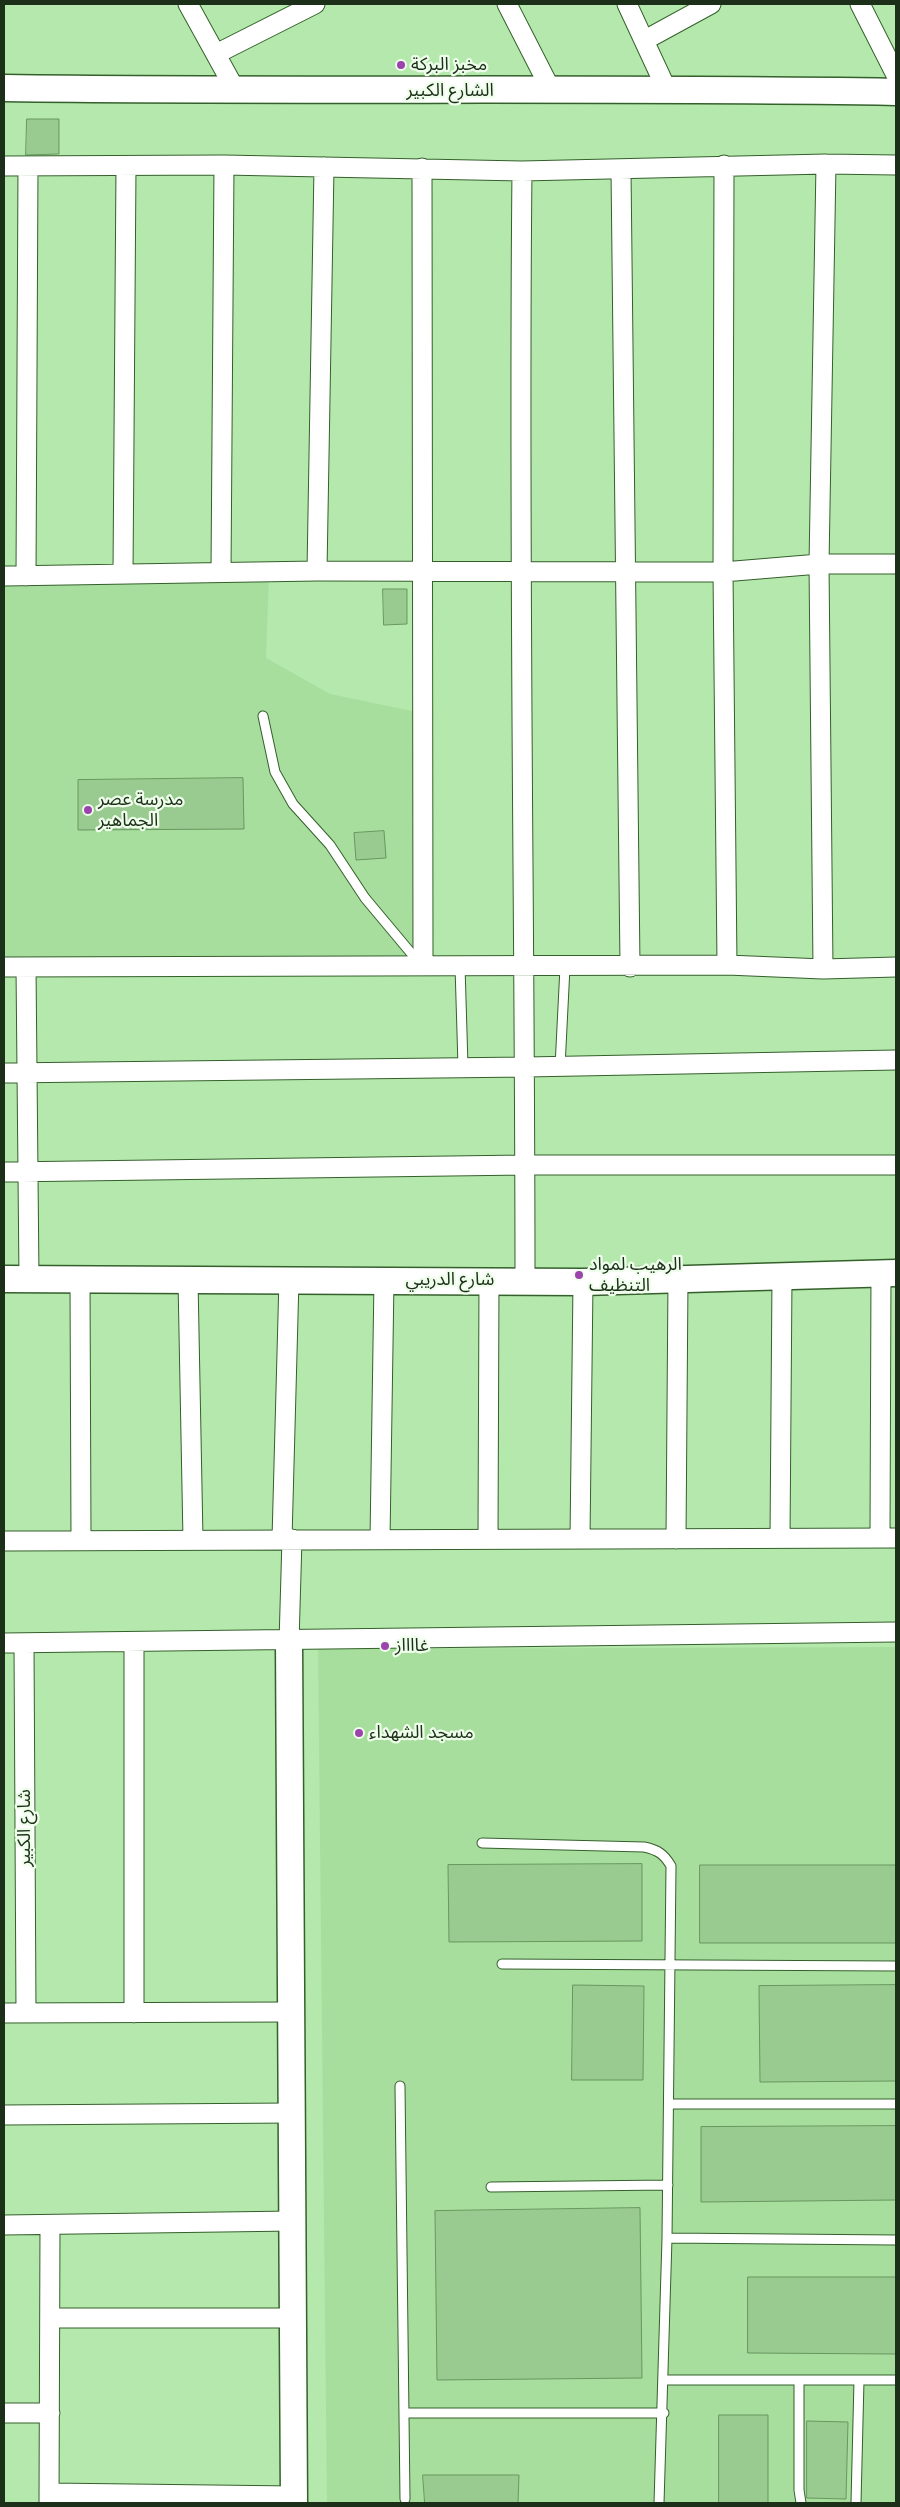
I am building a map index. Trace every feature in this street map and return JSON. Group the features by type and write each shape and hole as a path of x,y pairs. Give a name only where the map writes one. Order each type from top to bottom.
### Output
{"street":[{"path":"188,4 236,91"},
{"path":"216,54 315,4"},
{"path":"626,4 645,40 666,88"},
{"path":"645,40 711,4"},
{"path":"860,4 896,75"},
{"path":"510,5 551,90"},
{"name":"الشارع الكبير","path":"4,88 236,91 666,88 896,92"},
{"path":"4,166 224,165 522,171 826,164 896,165"},
{"path":"823,968 819,564 826,164"},
{"path":"221,572 224,165"},
{"path":"26,576 28,166"},
{"path":"122,573 126,166"},
{"path":"724,166 723,572 727,965"},
{"path":"317,571 324,167"},
{"path":"422,168 422,966"},
{"path":"621,170 624,572 630,967"},
{"path":"522,171 519,446 522,573 526,1067 525,1281"},
{"path":"4,576 317,571 723,572 819,564 896,564"},
{"path":"4,967 630,967 727,965 823,968 896,967"},
{"path":"16,1279 28,1172 26,967"},
{"path":"4,1073 463,1066 560,1067 896,1060"},
{"path":"4,1172 525,1165 896,1165"},
{"path":"4,1541 888,1538 889,1274"},
{"name":"شارع الدريبي","path":"16,1279 489,1280 583,1282 889,1274"},
{"path":"780,1538 782,1276"},
{"path":"50,2225 49,2498 294,2500 294,2221 287,1539 289,1279"},
{"path":"676,1539 678,1279"},
{"path":"80,1280 81,1540"},
{"path":"188,1280 193,1540"},
{"path":"380,1539 384,1280"},
{"path":"488,1539 489,1280"},
{"path":"580,1539 583,1282"},
{"path":"4,1643 289,1642 896,1632"},
{"path":"134,1643 134,2013"},
{"name":"شارع الكبير","path":"24,1644 26,2013"},
{"path":"4,2013 292,2012"},
{"path":"4,2115 292,2113"},
{"path":"4,2225 294,2221"},
{"path":"51,2318 293,2318"},
{"path":"4,2413 50,2413"}],"lane":[{"path":"263,716 275,772 293,804 330,845 366,898 422,966"},
{"path":"460,966 463,1066"},
{"path":"560,1067 565,967"},
{"path":"482,1843 656,1849 665,1856 671,1866 665,2380 659,2503"},
{"path":"502,1964 896,1966"},
{"path":"400,2086 405,2499"},
{"path":"669,2104 896,2104"},
{"path":"491,2187 668,2185"},
{"path":"667,2238 896,2240"},
{"path":"665,2380 896,2380"},
{"path":"799,2380 799,2490 801,2503"},
{"path":"856,2503 860,2380"},
{"path":"404,2413 664,2413"}],"shaded area":[{"path":"269,574 266,658 330,694 417,712 421,965 4,966 4,575"},
{"path":"896,1647 896,2503 327,2503 318,1649"}],"building":[{"path":"27,119 59,119 59,154 26,155"},
{"path":"383,589 407,589 407,624 384,625"},
{"path":"243,778 244,829 78,830 78,780"},
{"path":"384,831 386,858 356,860 354,833"},
{"path":"642,1864 642,1941 449,1942 448,1865"},
{"path":"700,1865 896,1865 896,1943 700,1943"},
{"path":"573,1985 644,1986 643,2080 572,2080"},
{"path":"896,1985 896,2081 760,2082 759,1986"},
{"path":"896,2126 896,2200 701,2202 701,2127"},
{"path":"640,2208 642,2378 437,2380 435,2211"},
{"path":"748,2277 896,2277 896,2354 748,2353"},
{"path":"719,2415 768,2415 768,2503 719,2503"},
{"path":"807,2421 848,2422 846,2499 807,2498"},
{"path":"423,2475 519,2475 518,2503 425,2503"}],"place":[{"name":"مخبز البركة","path":"401,65"},
{"name":"مدرسة عصر الجماهير","path":"88,810"},
{"name":"الرهيب لمواد التنظيف","path":"579,1275"},
{"name":"غااااز","path":"385,1646"},
{"name":"مسجد الشهداء","path":"359,1733"}]}
